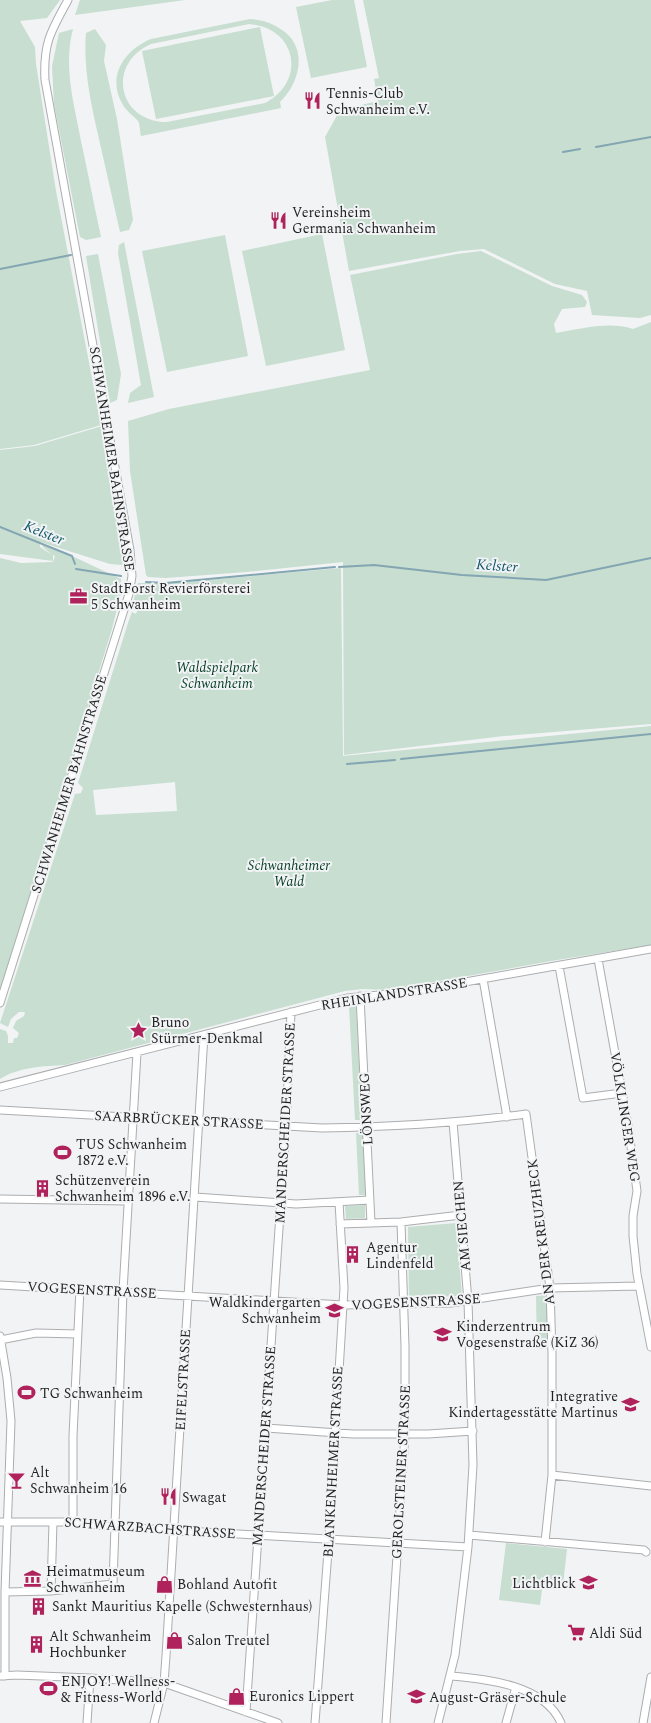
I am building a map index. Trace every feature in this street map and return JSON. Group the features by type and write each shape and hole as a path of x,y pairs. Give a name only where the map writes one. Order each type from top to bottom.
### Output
{"street":[{"name":"SCHWANHEIMER BAHNSTRASSE","path":"0,1003 95,697 114,644 129,594 132,576 130,550 45,80 45,47 53,27 68,0"},
{"name":"RHEINLANDSTRASSE","path":"0,1087 291,1012 360,996 401,993 651,949"},
{"name":"VÖLKLINGER WEG","path":"598,959 622,1093 637,1191 633,1227 639,1286 651,1347"},
{"path":"559,966 583,1098 622,1093"},
{"path":"483,979 506,1117"},
{"name":"LÖNSWEG","path":"360,996 368,1127 371,1223"},
{"name":"MANDERSCHEIDER STRASSE","path":"246,1712 286,1126 291,1012"},
{"name":"EIFELSTRASSE","path":"154,1723 164,1683 175,1529 204,1035"},
{"path":"4,1596 113,1584 123,1291 137,1052"},
{"name":"SAARBRÜCKER STRASSE","path":"0,1110 286,1126 368,1127 453,1122 526,1114"},
{"name":"AN DER KREUZHECK","path":"526,1114 550,1288 552,1354 552,1475 545,1542"},
{"name":"AM SIECHEN","path":"438,1723 451,1676 455,1655 468,1547 473,1465 468,1301 453,1122"},
{"path":"195,1197 281,1203 370,1200"},
{"path":"0,1199 128,1201"},
{"name":"BLANKENHEIMER STRASSE","path":"315,1723 329,1538 334,1432 344,1288 339,1202"},
{"path":"340,1224 401,1222 461,1215"},
{"name":"GEROLSTEINER STRASSE","path":"386,1723 405,1434 404,1304 401,1222"},
{"name":"VOGESENSTRASSE","path":"0,1285 80,1288 343,1305 468,1301 550,1288 639,1286"},
{"path":"73,1522 72,1436 80,1288"},
{"path":"0,1339 36,1333 78,1334"},
{"path":"0,1336 3,1378 11,1421 4,1522 2,1676 90,1678 164,1683 278,1723"},
{"path":"266,1428 405,1434 473,1431"},
{"path":"552,1475 651,1486"},
{"name":"SCHWARZBACHSTRASSE","path":"4,1522 73,1522 115,1527 175,1529 468,1547"},
{"path":"52,1591 53,1522"},
{"path":"469,1535 644,1550 646,1552"},
{"path":"451,1676 504,1684 527,1691 545,1701 556,1712 561,1723"},
{"path":"643,1723 651,1677"},
{"path":"87,1723 90,1678"},
{"path":"506,1723 516,1687"}],"green space":[{"path":"0,0 60,0 47,18 20,21 35,47 36,64 56,191 101,425 34,445 0,449"},
{"path":"80,0 185,0 75,15"},
{"path":"332,0 354,0 367,67 311,78 296,7"},
{"path":"363,0 651,0 651,315 640,318 592,315 587,291 555,284 484,249 460,251 349,271 325,137 340,110 378,101 374,79 379,78"},
{"path":"250,19 262,21 279,28 289,35 295,44 299,64 297,74 287,94 280,102 281,108 141,136 138,121 123,105 118,95 116,84 120,66 126,57 141,44 151,39","holes":["249,24 265,28 278,35 286,45 291,57 291,69 287,82 278,93 265,103 167,122 150,119 138,113 129,103 124,90 123,77 128,65 137,53 151,44"]},
{"path":"260,27 274,96 156,119 142,51"},
{"path":"73,29 70,43 69,71 75,113 101,237 86,240 80,237 54,104 52,66 59,33"},
{"path":"95,29 106,45 104,61 117,119 133,220 129,230 120,232 88,86 85,46 86,33"},
{"path":"322,234 345,350 266,366 242,251"},
{"path":"225,235 248,356 167,372 142,251"},
{"path":"124,242 154,397 128,403 130,393 141,385 118,253 119,245"},
{"path":"481,251 552,286 582,295 587,302 585,307 562,309 554,324 556,333 605,326 633,329 651,322 651,724 504,736 344,755 343,562 246,572 166,578 148,577 146,575 130,471 128,421 169,409 370,370 350,275 457,254"},
{"path":"98,254 121,374 117,400 110,403 86,256"},
{"path":"102,426 124,552 123,565 110,564 40,542 40,547 52,555 42,545 55,548 121,579 121,592 112,629 0,991 0,558 21,563 53,562 55,556 53,555 53,561 0,554 0,450 35,446"},
{"name":"Schwanheimer Wald","path":"341,568 343,756 651,726 651,945 389,990 362,989 345,991 65,1065 40,1067 15,1072 0,1079 0,1029 6,1031 8,1043 13,1043 14,1038 17,1038 19,1033 13,1028 16,1021 24,1016 25,1012 19,1012 11,1019 8,1027 0,1023 75,794 81,793 83,788 78,783 128,623 132,612 136,614 138,609 132,607 138,583 174,583","holes":["175,782 177,811 96,815 93,790"]},
{"path":"349,1006 356,1006 362,1120 355,1120"},
{"path":"356,1133 363,1133 366,1195 359,1195"},
{"path":"365,1205 365,1218 346,1219 345,1206"},
{"path":"456,1223 462,1296 409,1298 408,1227"},
{"path":"549,1295 551,1348 537,1349 536,1296"},
{"path":"506,1543 567,1549 563,1585 543,1582 540,1605 499,1600"}],"waterway":[{"path":"596,147 651,137"},
{"path":"563,152 580,149"},
{"path":"0,269 71,255"},
{"name":"Kelster","path":"0,527 72,556 75,564"},
{"name":"Kelster","path":"339,567 374,565 462,575 546,580 651,558"},
{"name":"Kelster","path":"146,582 166,583 335,567"},
{"name":"Kelster","path":"76,569 121,576"},
{"path":"401,759 651,734"},
{"path":"347,764 395,760"}],"place":[{"name":"Tennis-Club Schwanheim e.V.","path":"313,101"},
{"name":"Vereinsheim Germania Schwanheim","path":"279,220"},
{"name":"StadtForst Revierförsterei 5 Schwanheim","path":"78,596"},
{"name":"Bruno Stürmer-Denkmal","path":"138,1030"},
{"name":"TUS Schwanheim 1872 e.V.","path":"63,1152"},
{"name":"Schützenverein Schwanheim 1896 e.V.","path":"42,1188"},
{"name":"Agentur Lindenfeld","path":"353,1255"},
{"name":"Waldkindergarten Schwanheim","path":"334,1310"},
{"name":"Kinderzentrum Vogesenstraße (KiZ 36)","path":"443,1334"},
{"name":"TG Schwanheim","path":"27,1393"},
{"name":"Integrative Kindertagesstätte Martinus","path":"631,1404"},
{"name":"Alt Schwanheim 16","path":"17,1480"},
{"name":"Swagat","path":"169,1497"},
{"name":"Heimatmuseum Schwanheim","path":"33,1579"},
{"name":"Lichtblick","path":"589,1583"},
{"name":"Bohland Autofit","path":"164,1584"},
{"name":"Sankt Mauritius Kapelle (Schwesternhaus)","path":"39,1606"},
{"name":"Aldi Süd","path":"576,1633"},
{"name":"Salon Treutel","path":"174,1640"},
{"name":"Alt Schwanheim Hochbunker","path":"36,1644"},
{"name":"ENJOY! Wellness- & Fitness-World","path":"48,1689"},
{"name":"Euronics Lippert","path":"236,1696"},
{"name":"August-Gräser-Schule","path":"416,1697"}],"park label":[{"name":"Waldspielpark Schwanheim","path":"217,676"}]}
